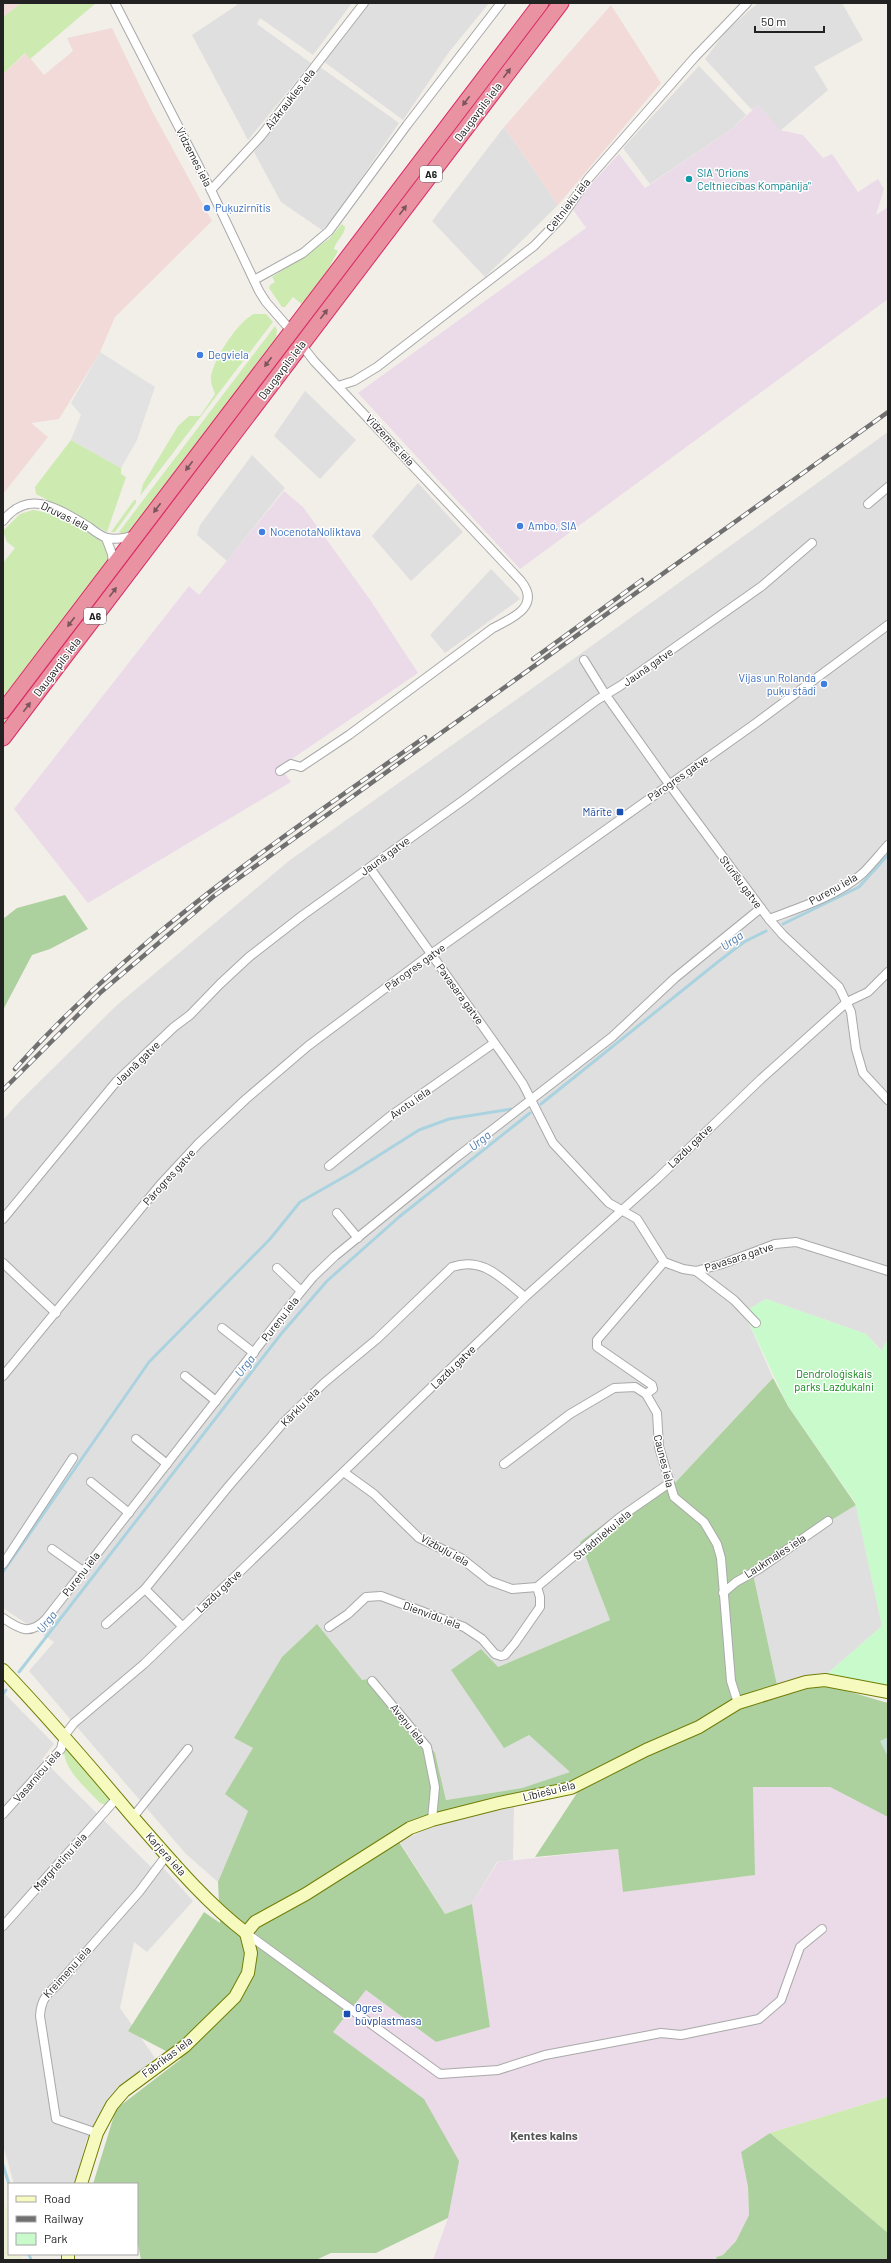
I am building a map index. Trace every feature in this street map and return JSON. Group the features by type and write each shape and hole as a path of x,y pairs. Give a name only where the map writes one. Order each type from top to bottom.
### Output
{"highway":[{"name":"Daugavpils iela","path":"3,711 541,3"},
{"name":"Daugavpils iela","path":"3,738 561,3"}],"street":[{"name":"Vidzemes iela","path":"115,3 211,190 266,302 314,361 528,590 529,599 525,608 510,619 493,628 337,743 301,767 291,764 280,771"},
{"name":"Aizkraukles iela","path":"211,190 261,136 364,3"},
{"path":"254,280 303,253 329,231 406,125 501,3"},
{"name":"Celtnieku iela","path":"338,386 354,381 377,367 534,246 561,218 588,179 695,57 747,3"},
{"path":"868,504 888,487"},
{"name":"Druvas iela","path":"3,521 14,509 28,503 35,502 48,506 106,538"},
{"path":"113,567 112,554 106,538 121,538 137,535"},
{"name":"Jaunā gatve","path":"3,1219 116,1082 260,949 337,890 370,868 605,694 620,686 762,586 812,543"},
{"name":"Pārogres gatve","path":"3,1376 160,1185 205,1138 308,1046 431,954 888,626"},
{"name":"Stūrīšu gatve","path":"584,660 605,694 669,784 769,919 783,935 839,986 851,1012 856,1049 863,1073 888,1100"},
{"name":"Pureņu iela","path":"769,919 813,902 839,889 863,873 888,845"},
{"name":"Pavasara gatve","path":"370,868 523,1084 553,1144 565,1159 609,1203 623,1209"},
{"name":"Pureņu iela","path":"3,1618 27,1630 35,1629 46,1619 301,1291 324,1266 457,1157 532,1102 612,1037 674,978 761,908"},
{"name":"Lazdu gatve","path":"64,1736 74,1723 144,1664 182,1626 345,1473 525,1297 623,1209 761,1079 846,1002 875,986 888,972"},
{"name":"Avotu iela","path":"329,1166 389,1117 494,1043"},
{"path":"504,1464 570,1414 614,1388 635,1386 646,1394 653,1389 652,1385 597,1347 596,1340 664,1262 637,1219 623,1209"},
{"path":"337,1214 358,1238"},
{"name":"Pavasara gatve","path":"664,1262 696,1271 722,1264 775,1244 796,1242 888,1271"},
{"path":"3,1263 56,1313"},
{"name":"Kārklu iela","path":"106,1624 145,1589 228,1487 284,1422 324,1383 377,1338 452,1267 463,1263 477,1264 525,1297"},
{"path":"277,1268 301,1291"},
{"path":"696,1271 734,1300 756,1323"},
{"path":"222,1328 254,1353"},
{"path":"185,1376 216,1401"},
{"name":"Caunes iela","path":"646,1394 657,1414 656,1436 668,1472 668,1484 674,1497 704,1522 717,1544 721,1558 731,1681 738,1703"},
{"path":"136,1439 167,1464"},
{"path":"3,1564 73,1458"},
{"name":"Vizbuļu iela","path":"345,1473 374,1494 419,1538 461,1558 490,1581 512,1589 537,1587"},
{"path":"91,1482 129,1513"},
{"name":"Strādnieku iela","path":"537,1587 619,1518 668,1484"},
{"name":"Laukmales iela","path":"723,1593 736,1582 759,1569 828,1521"},
{"path":"52,1549 83,1571"},
{"name":"Dienvidu iela","path":"329,1627 348,1614 366,1597 381,1596 464,1627 482,1640 495,1654 501,1656 505,1655 515,1644 540,1607 540,1596 537,1587"},
{"path":"145,1589 182,1626"},
{"name":"Karjera iela","path":"3,1670 64,1736 166,1856 214,1907 246,1934 440,2074 498,2070 545,2055 661,2033 681,2035 759,2019 781,2000 800,1947 822,1929"},
{"name":"Lībiešu iela","path":"246,1934 255,1922 306,1894 410,1828 432,1820 571,1788 646,1750 699,1727 738,1703 806,1682 825,1680 888,1692"},
{"name":"Aveņu iela","path":"372,1681 427,1748 435,1787 432,1820"},
{"name":"Vasarnīcu iela","path":"3,1814 61,1749 64,1736"},
{"path":"134,1817 188,1749"},
{"name":"Margrietiņu iela","path":"3,1926 117,1798"},
{"name":"Kreimeņu iela","path":"97,2133 56,2119 40,2016 41,2005 44,1996 57,1985 134,1898 166,1856"},
{"name":"Fabrikas iela","path":"81,2183 97,2133 112,2105 124,2091 185,2046 235,1997 248,1974 251,1953 246,1934"}],"shaded area":[{"path":"3,3 21,3 3,17"},
{"path":"236,3 352,3 313,55 260,18 257,24 311,63 248,140 192,35 237,5"},
{"path":"369,3 489,3 449,52 403,120 323,61"},
{"path":"758,3 842,3 863,40 814,67 828,90 780,131 758,105 752,110 705,59 727,30"},
{"path":"611,5 661,83 558,205 504,127"},
{"path":"112,28 151,109 212,221 115,317 100,352 59,419 31,423 48,437 3,494 3,74 26,53 44,75 73,51 67,38"},
{"path":"699,66 746,115 732,129 650,184 623,148"},
{"path":"320,67 399,123 336,215 322,230 281,202 254,152"},
{"path":"758,105 780,130 803,135 823,158 832,154 858,192 878,179 884,189 876,215 888,207 888,299 520,569 358,393 586,228 572,208 577,199 619,154 645,188 732,129"},
{"path":"504,127 558,205 485,277 432,221"},
{"path":"100,352 155,387 137,440 121,468 71,440 81,415 71,403"},
{"path":"305,391 356,440 320,479 274,436"},
{"path":"888,432 888,1339 882,1351 866,1334 766,1299 744,1312 773,1378 672,1486 580,1542 610,1620 498,1667 529,1735 571,1772 522,1788 446,1800 435,1753 234,1738 253,1748 248,1811 218,1882 186,1854 29,1671 54,1642 3,1608 3,1120 20,1101 117,1005 290,860 565,665"},
{"path":"252,455 285,488 227,561 197,535 200,525"},
{"path":"418,483 463,532 411,581 372,536"},
{"path":"284,491 303,507 371,601 418,673 280,767 291,782 88,903 14,809 189,586 199,595"},
{"path":"491,569 520,599 445,653 430,635"},
{"path":"856,1505 882,1626 826,1675 817,1675 777,1685 752,1569"},
{"path":"3,1692 54,1744 42,1759 151,1867 157,1861 193,1901 147,1952 134,1942 120,2008 155,2058 109,2097 86,2141 75,2183 14,2183 3,2145"},
{"path":"753,1787 830,1787 888,1817 888,2097 770,2133 741,2152 748,2187 749,2215 736,2241 723,2255 716,2257 717,2260 433,2260 448,2218 332,2032 366,1990 436,2042 490,2027 472,1904 498,1862 618,1849 623,1892 754,1875"},
{"path":"514,1804 513,1860 497,1862 472,1904 445,1914 400,1842 428,1828"}],"green space":[{"path":"21,3 96,3 30,59 25,53 3,74 3,17"},
{"path":"549,3 555,3 315,316 311,313"},
{"path":"342,224 345,227 345,230 334,249 338,251 323,279 304,306 293,297 285,307 282,307 269,288 270,285 275,282 272,277 329,239"},
{"path":"254,314 266,314 273,322 140,496 143,484 178,426 189,416 200,416 215,394 211,378 213,368 228,340 241,324"},
{"path":"275,326 277,330 276,341 136,527 129,532 121,534 119,532"},
{"path":"287,350 288,352 3,729 3,722 282,351"},
{"path":"71,440 121,468 121,474 126,477 107,532 36,494 35,487"},
{"path":"134,500 136,500 136,503 115,532 111,532"},
{"path":"33,510 61,518 104,543 108,557 106,569 43,650 3,696 3,563 15,548 7,542 3,531 20,514"},
{"path":"65,895 88,929 50,949 32,955 3,1010 3,919 17,908"},
{"name":"Dendroloģiskais parks Lazdukalni","path":"766,1299 866,1334 881,1351 888,1339 888,1691 826,1675 882,1626 855,1502 788,1406 744,1312"},
{"path":"773,1378 788,1406 856,1505 752,1569 777,1685 768,1701 823,1684 888,1703 888,1817 830,1787 753,1787 755,1875 623,1892 618,1849 535,1857 579,1790 394,1834 445,1914 472,1904 490,2027 436,2042 366,1990 333,2032 424,2099 459,2161 448,2218 376,2253 331,2253 316,2260 141,2260 138,2244 138,2183 93,2183 116,2109 181,2059 128,2031 204,1912 220,1923 218,1882 248,1811 225,1794 253,1748 234,1738 282,1657 317,1624 362,1680 376,1678 435,1753 446,1800 522,1788 570,1772 529,1735 504,1748 451,1670 481,1649 498,1667 610,1620 580,1542 624,1511 647,1497 672,1486"},
{"path":"888,1737 888,1757 880,1741"},
{"path":"67,1748 110,1798 110,1802 105,1805 100,1803 72,1772 65,1758 64,1751"},
{"path":"888,2097 888,2233 770,2133"},
{"path":"770,2133 888,2233 888,2260 717,2260 716,2257 723,2255 736,2241 749,2215 748,2187 741,2152"},
{"path":"3,2196 8,2212 8,2255 21,2255 23,2260 3,2260"}],"waterway":[{"name":"Urga","path":"783,924 859,887 888,855"},
{"name":"Urga","path":"541,1104 719,961 744,942 766,931"},
{"path":"3,1572 149,1362 270,1239 300,1202 351,1173 419,1130 449,1119 511,1109"},
{"name":"Urga","path":"19,1672 281,1334 327,1281 399,1217 530,1113"},
{"name":"Urga","path":"3,1694 6,1690"},
{"path":"3,2165 9,2183"},
{"path":"29,2255 31,2260"}],"railway":[{"path":"3,1090 101,992 214,896 888,412"},
{"path":"533,659 642,580"},
{"path":"15,1069 61,1021 109,976 210,891 425,737"}],"place":[{"name":"SIA \"Orions Celtniecības Kompānija\"","path":"689,179"},
{"name":"Puķuzirnītis","path":"207,208"},
{"name":"Degviela","path":"200,355"},
{"name":"Ambo, SIA","path":"520,526"},
{"name":"NocenotaNoliktava","path":"262,532"},
{"name":"Vijas un Rolanda puķu stādi","path":"824,684"},
{"name":"Mārīte","path":"620,812"},
{"name":"Ogres būvplastmasa","path":"347,2014"}],"district":[{"name":"Ķentes kalns","path":"544,2136"}]}
